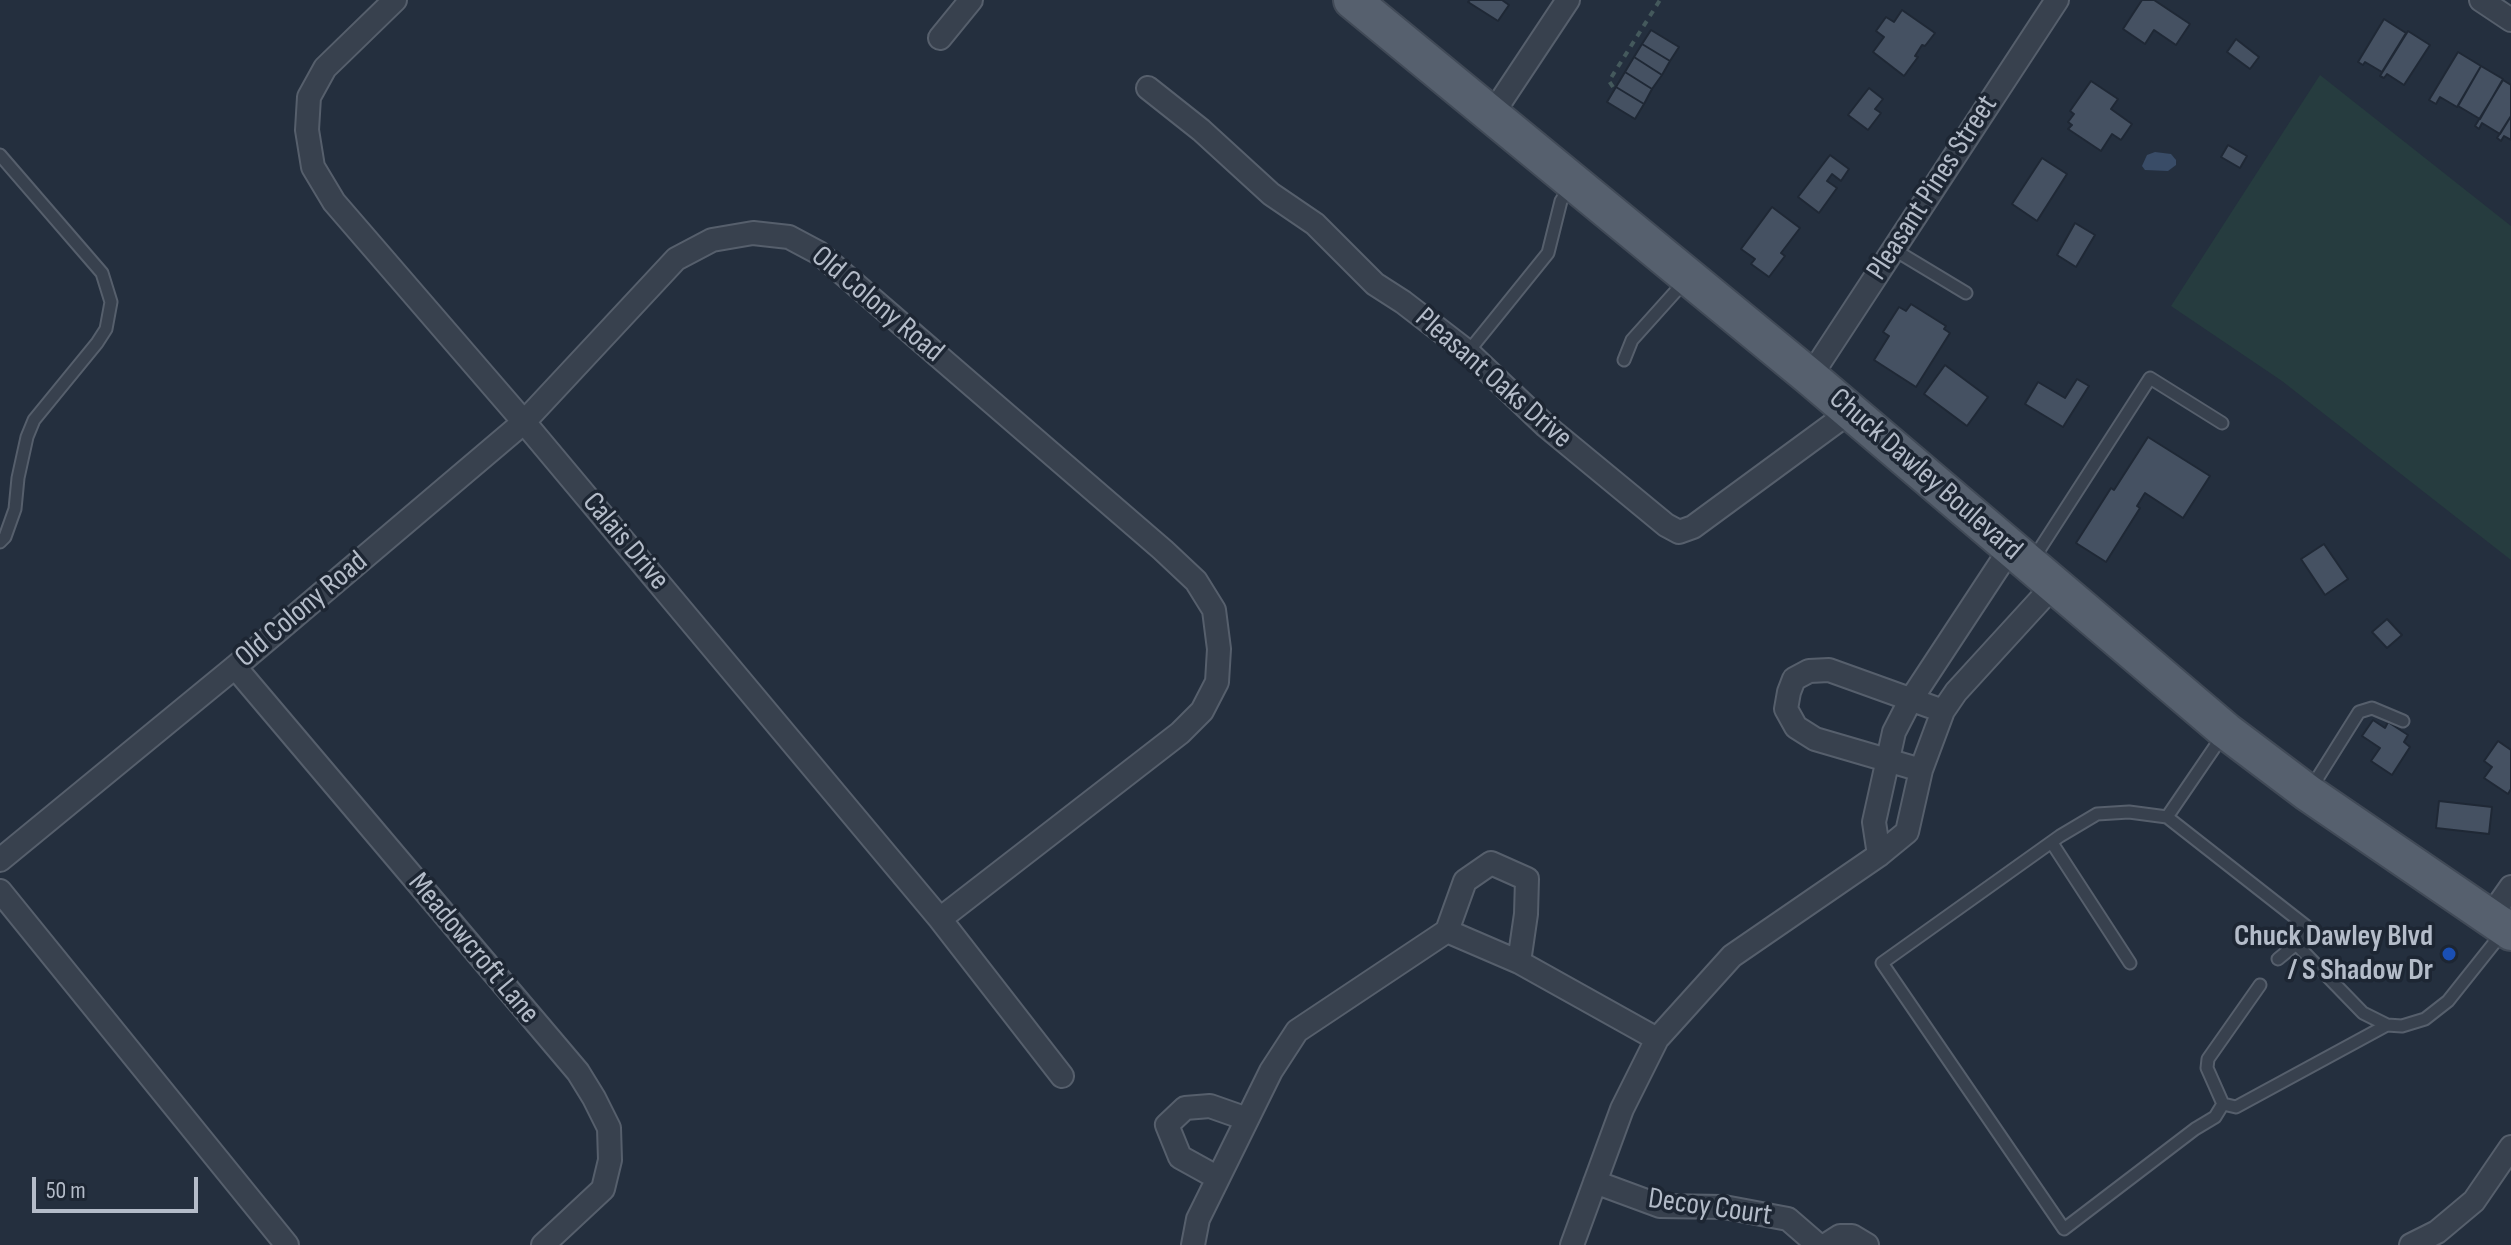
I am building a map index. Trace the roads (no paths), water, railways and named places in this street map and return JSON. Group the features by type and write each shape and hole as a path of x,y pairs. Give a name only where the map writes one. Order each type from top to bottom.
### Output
{"main road":[{"name":"Chuck Dawley Boulevard","path":"1367,8 1491,116 1851,411 2226,731 2308,793 2502,926"}],"street":[{"name":"Calais Drive","path":"395,0 325,68 309,97 307,130 313,167 334,202 524,422 940,919 1062,1076"},
{"path":"940,38 971,0"},
{"path":"1491,116 1568,0"},
{"name":"Pleasant Pines Street","path":"1810,377 2057,0"},
{"path":"2481,0 2511,20"},
{"name":"Pleasant Oaks Drive","path":"1148,88 1201,130 1271,194 1315,224 1375,284 1468,352 1546,426 1666,525 1679,532 1693,527 1851,411"},
{"name":"Old Colony Road","path":"0,860 235,667 524,422 676,259 712,240 753,233 789,237 819,253 1196,581 1214,610 1219,649 1217,682 1202,711 1180,733 940,919"},
{"path":"1879,855 1874,822 1894,732 1910,701 2031,566"},
{"path":"1572,1245 1622,1109 1657,1039 1732,956 1879,855 1907,832 1921,770 1943,711 2031,566"},
{"name":"Meadowcroft Lane","path":"235,667 578,1072 594,1098 609,1128 610,1160 603,1189 543,1245"},
{"path":"1921,770 1815,739 1796,727 1786,709 1789,692 1794,679 1809,671 1829,670 1943,711"},
{"path":"1193,1245 1198,1219 1271,1071 1297,1031 1447,931 1465,881 1491,863 1527,879 1519,962"},
{"path":"2502,926 2511,887"},
{"path":"0,891 287,1245"},
{"path":"1447,931 1519,962 1657,1039"},
{"path":"1218,1178 1180,1157 1167,1125 1185,1108 1210,1106 1247,1119"},
{"path":"2411,1245 2437,1232 2474,1201 2511,1147"},
{"name":"Decoy Court","path":"1595,1182 1660,1206 1724,1207 1788,1219 1818,1245"},
{"path":"1826,1245 1840,1236 1852,1236 1867,1245"}],"lane":[{"path":"0,155 102,273 111,302 106,329 97,343 34,420 18,478 15,509 5,537 0,542"},
{"path":"1468,352 1548,253 1561,201 1573,183"},
{"path":"1893,249 1966,293"},
{"path":"1624,360 1632,340 1688,277"},
{"path":"2031,566 2150,378 2222,423"},
{"path":"2308,793 2359,712 2372,708 2403,721"},
{"path":"2167,817 2226,731"},
{"path":"2223,1104 2215,1117 2064,1229 1882,963 2097,814 2129,812 2167,817 2306,926 2306,933 2278,959"},
{"path":"2052,843 2130,963"},
{"path":"2296,944 2363,1013 2387,1025 2402,1026 2425,1019 2448,1001 2467,980 2502,926"},
{"path":"2223,1104 2207,1068 2208,1059 2260,985"},
{"path":"2223,1104 2236,1107 2387,1025"}],"water":[{"path":"2155,152 2171,154 2176,165 2168,171 2145,170 2142,166 2147,155"}],"place":[{"name":"Chuck Dawley Blvd / S Shadow Dr","path":"2449,954"}]}
